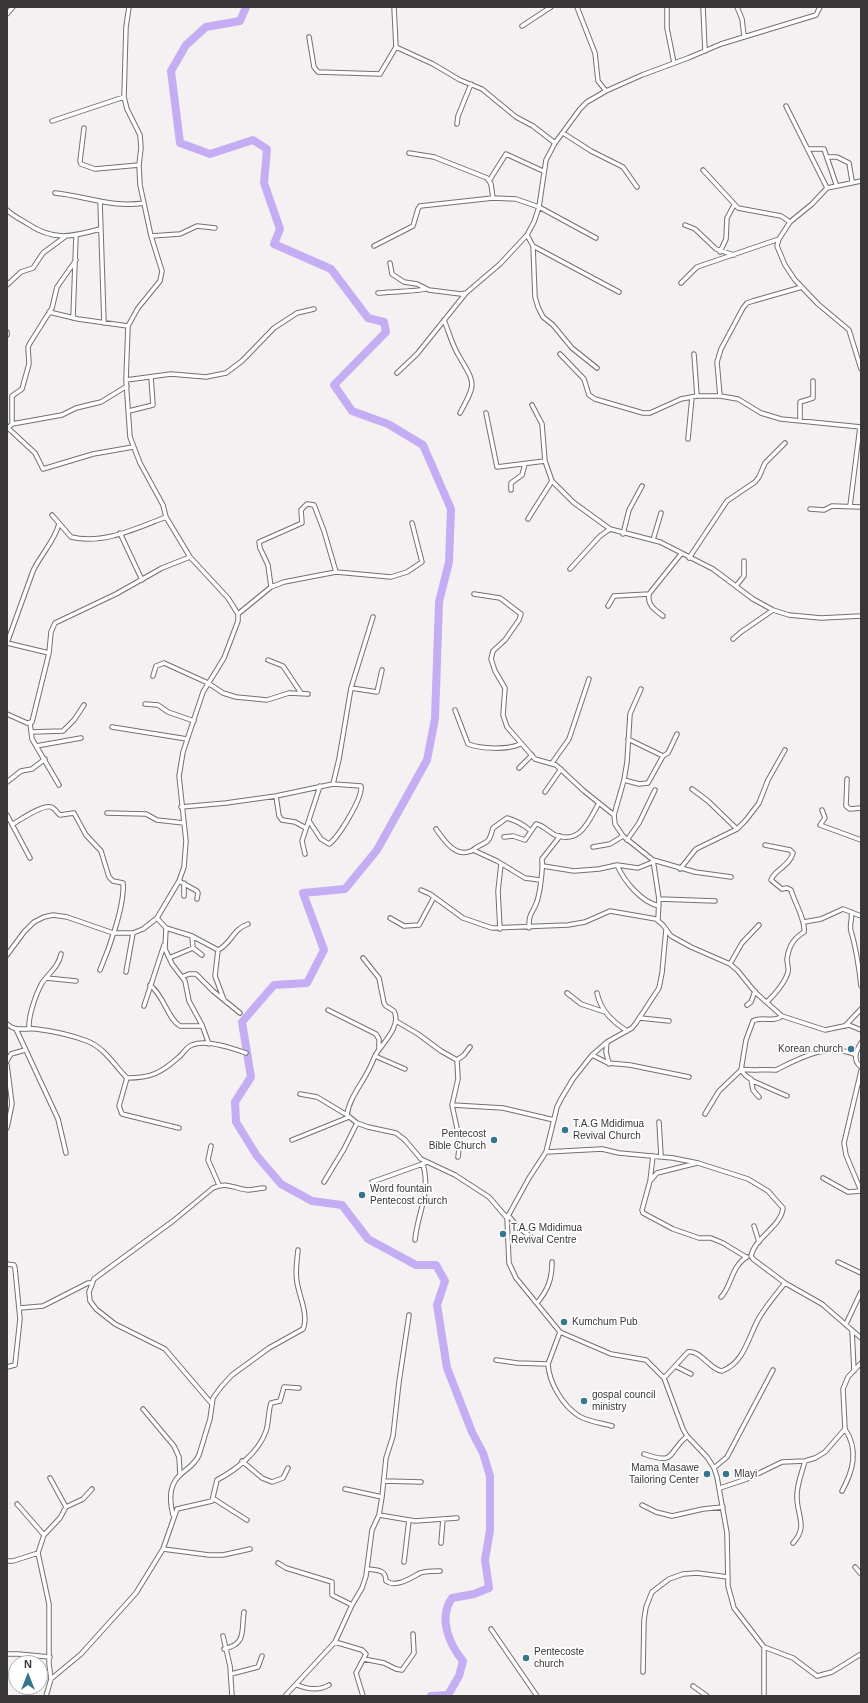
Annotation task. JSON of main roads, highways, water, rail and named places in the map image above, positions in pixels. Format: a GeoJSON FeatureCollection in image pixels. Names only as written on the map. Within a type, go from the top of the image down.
{"type":"FeatureCollection","features":[{"type":"Feature","properties":{"kind":"waterway"},"geometry":{"type":"LineString","coordinates":[[246,7],[240,21],[206,27],[186,45],[171,71],[180,143],[210,154],[253,140],[267,149],[264,183],[280,229],[274,244],[331,269],[368,318],[384,322],[386,332],[334,385],[352,411],[388,424],[423,445],[451,509],[449,562],[439,602],[435,719],[427,760],[377,850],[345,889],[303,893],[324,950],[307,983],[274,985],[242,1022],[251,1077],[235,1102],[236,1122],[257,1156],[281,1184],[312,1201],[342,1205],[368,1239],[416,1265],[436,1265],[445,1281],[437,1305],[447,1368],[472,1432],[483,1453],[490,1476],[490,1530],[485,1560],[489,1588],[474,1594],[452,1598],[446,1614],[447,1631],[453,1647],[463,1661],[459,1676],[448,1695],[431,1696]]}},
{"type":"Feature","properties":{"kind":"place","name":"Korean church"},"geometry":{"type":"Point","coordinates":[851,1049]}},
{"type":"Feature","properties":{"kind":"place","name":"T.A.G Mdidimua Revival Church"},"geometry":{"type":"Point","coordinates":[565,1130]}},
{"type":"Feature","properties":{"kind":"place","name":"Pentecost Bible Church"},"geometry":{"type":"Point","coordinates":[494,1140]}},
{"type":"Feature","properties":{"kind":"place","name":"Word fountain Pentecost church"},"geometry":{"type":"Point","coordinates":[362,1195]}},
{"type":"Feature","properties":{"kind":"place","name":"T.A.G Mdidimua Revival Centre"},"geometry":{"type":"Point","coordinates":[503,1234]}},
{"type":"Feature","properties":{"kind":"place","name":"Kumchum Pub"},"geometry":{"type":"Point","coordinates":[564,1322]}},
{"type":"Feature","properties":{"kind":"place","name":"gospal council ministry"},"geometry":{"type":"Point","coordinates":[584,1401]}},
{"type":"Feature","properties":{"kind":"place","name":"Mama Masawe Tailoring Center"},"geometry":{"type":"Point","coordinates":[707,1474]}},
{"type":"Feature","properties":{"kind":"place","name":"Mlayi"},"geometry":{"type":"Point","coordinates":[726,1474]}},
{"type":"Feature","properties":{"kind":"place","name":"Pentecoste church"},"geometry":{"type":"Point","coordinates":[526,1658]}}]}
